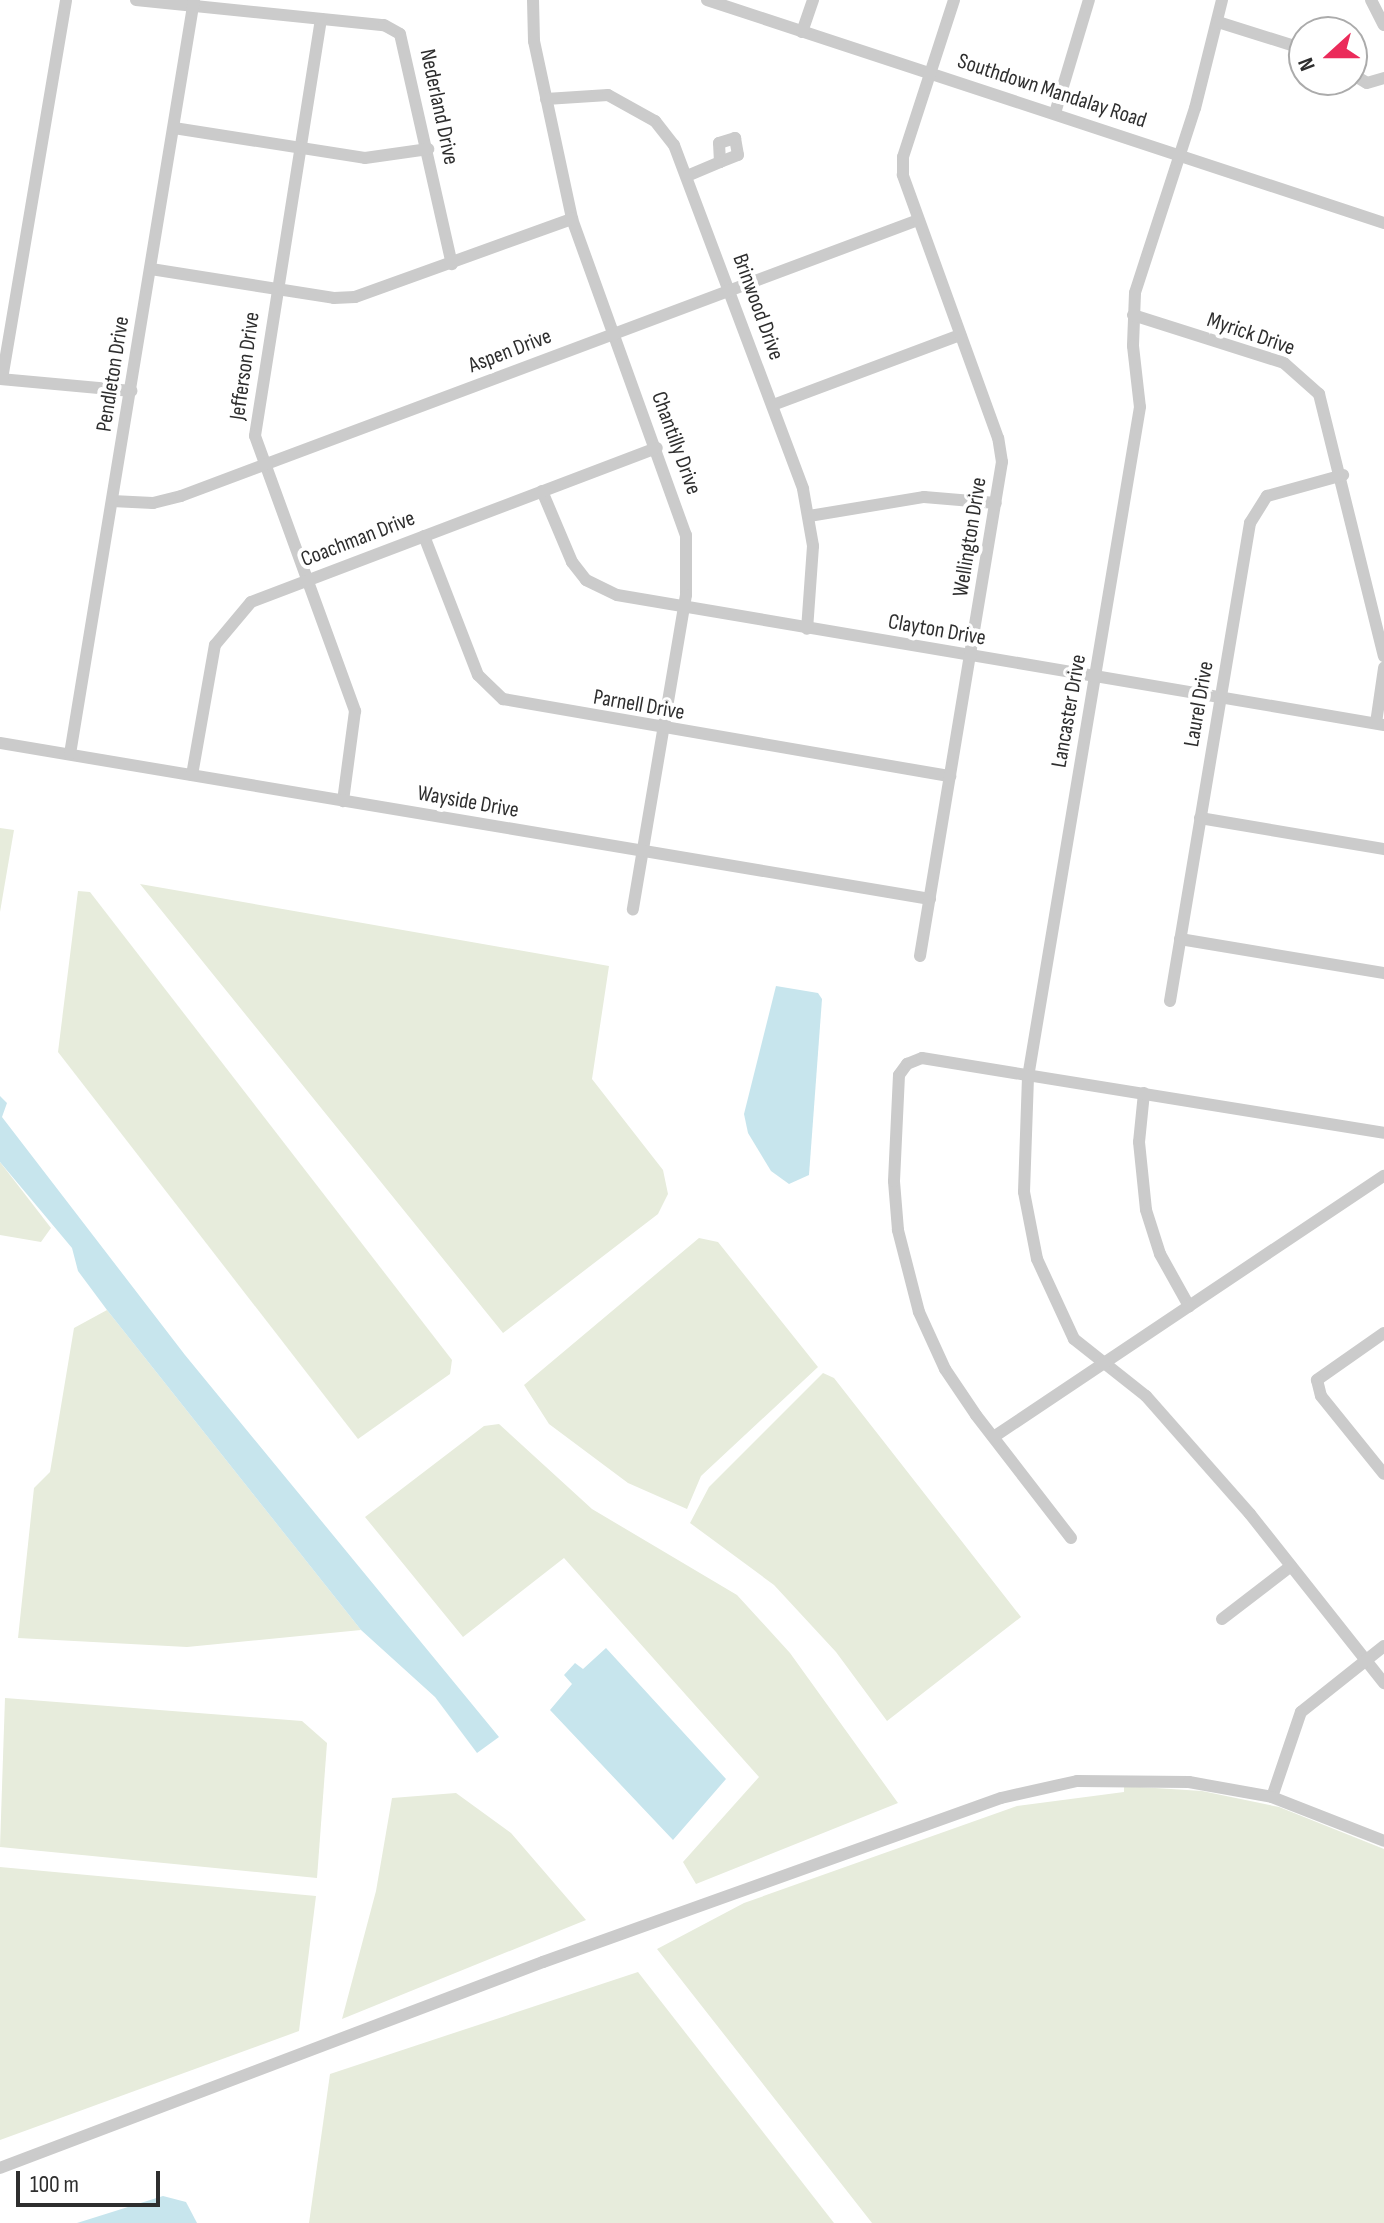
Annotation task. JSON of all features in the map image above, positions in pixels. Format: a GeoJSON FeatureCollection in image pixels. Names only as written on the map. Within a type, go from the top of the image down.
{"type":"FeatureCollection","features":[{"type":"Feature","properties":{"kind":"street"},"geometry":{"type":"LineString","coordinates":[[66,0],[1,379],[131,391]]}},
{"type":"Feature","properties":{"kind":"street","name":"Nederland Drive"},"geometry":{"type":"LineString","coordinates":[[136,0],[194,3],[384,25],[400,34],[452,264]]}},
{"type":"Feature","properties":{"kind":"street","name":"Chantilly Drive"},"geometry":{"type":"LineString","coordinates":[[533,0],[534,41],[572,219],[686,535],[684,608],[633,910]]}},
{"type":"Feature","properties":{"kind":"street","name":"Southdown Mandalay Road"},"geometry":{"type":"LineString","coordinates":[[707,0],[1384,223]]}},
{"type":"Feature","properties":{"kind":"street"},"geometry":{"type":"LineString","coordinates":[[802,32],[813,0]]}},
{"type":"Feature","properties":{"kind":"street","name":"Wellington Drive"},"geometry":{"type":"LineString","coordinates":[[920,956],[1002,462],[998,438],[918,220],[902,165],[954,0]]}},
{"type":"Feature","properties":{"kind":"street"},"geometry":{"type":"LineString","coordinates":[[1055,113],[1089,0]]}},
{"type":"Feature","properties":{"kind":"street","name":"Lancaster Drive"},"geometry":{"type":"LineString","coordinates":[[1222,0],[1179,154],[1135,293],[1133,315],[1140,407],[1028,1077],[1024,1192],[1037,1259],[1074,1339],[1102,1367],[1146,1396],[1291,1566],[1384,1683]]}},
{"type":"Feature","properties":{"kind":"street"},"geometry":{"type":"LineString","coordinates":[[1371,0],[1384,25]]}},
{"type":"Feature","properties":{"kind":"street","name":"Pendleton Drive"},"geometry":{"type":"LineString","coordinates":[[70,754],[194,3]]}},
{"type":"Feature","properties":{"kind":"street","name":"Jefferson Drive"},"geometry":{"type":"LineString","coordinates":[[321,19],[257,407],[255,436],[355,711],[343,801]]}},
{"type":"Feature","properties":{"kind":"street"},"geometry":{"type":"LineString","coordinates":[[1218,22],[1288,44]]}},
{"type":"Feature","properties":{"kind":"street","name":"Brinwood Drive"},"geometry":{"type":"LineString","coordinates":[[546,99],[594,93],[625,103],[661,127],[687,176],[773,405],[809,516],[813,577],[807,629]]}},
{"type":"Feature","properties":{"kind":"street"},"geometry":{"type":"LineString","coordinates":[[174,128],[365,158],[428,149]]}},
{"type":"Feature","properties":{"kind":"street"},"geometry":{"type":"LineString","coordinates":[[687,176],[720,162]]}},
{"type":"Feature","properties":{"kind":"street"},"geometry":{"type":"LineString","coordinates":[[151,269],[276,290],[355,297],[572,219]]}},
{"type":"Feature","properties":{"kind":"street","name":"Aspen Drive"},"geometry":{"type":"LineString","coordinates":[[112,501],[153,503],[264,465],[918,220]]}},
{"type":"Feature","properties":{"kind":"street","name":"Myrick Drive"},"geometry":{"type":"LineString","coordinates":[[1133,315],[1294,369],[1319,394],[1343,475],[1384,656]]}},
{"type":"Feature","properties":{"kind":"street"},"geometry":{"type":"LineString","coordinates":[[773,405],[960,335]]}},
{"type":"Feature","properties":{"kind":"street","name":"Coachman Drive"},"geometry":{"type":"LineString","coordinates":[[192,775],[212,654],[222,629],[251,602],[657,448]]}},
{"type":"Feature","properties":{"kind":"street","name":"Laurel Drive"},"geometry":{"type":"LineString","coordinates":[[1170,1001],[1254,513],[1278,491],[1343,475]]}},
{"type":"Feature","properties":{"kind":"street","name":"Clayton Drive"},"geometry":{"type":"LineString","coordinates":[[542,491],[562,544],[586,580],[617,595],[1380,724]]}},
{"type":"Feature","properties":{"kind":"street"},"geometry":{"type":"LineString","coordinates":[[809,516],[924,497],[996,503]]}},
{"type":"Feature","properties":{"kind":"street","name":"Parnell Drive"},"geometry":{"type":"LineString","coordinates":[[424,536],[473,664],[492,692],[513,703],[950,776]]}},
{"type":"Feature","properties":{"kind":"street"},"geometry":{"type":"LineString","coordinates":[[1380,724],[1384,668]]}},
{"type":"Feature","properties":{"kind":"street","name":"Wayside Drive"},"geometry":{"type":"LineString","coordinates":[[0,743],[930,899]]}},
{"type":"Feature","properties":{"kind":"street"},"geometry":{"type":"LineString","coordinates":[[1200,818],[1384,849]]}},
{"type":"Feature","properties":{"kind":"street"},"geometry":{"type":"LineString","coordinates":[[1180,939],[1384,973]]}},
{"type":"Feature","properties":{"kind":"street"},"geometry":{"type":"LineString","coordinates":[[1071,1538],[945,1369],[919,1312],[898,1230],[894,1181],[899,1075],[907,1064],[922,1058],[1384,1133]]}},
{"type":"Feature","properties":{"kind":"street"},"geometry":{"type":"LineString","coordinates":[[1144,1093],[1139,1150],[1146,1210],[1160,1254],[1189,1306]]}},
{"type":"Feature","properties":{"kind":"street"},"geometry":{"type":"LineString","coordinates":[[995,1436],[1384,1176]]}},
{"type":"Feature","properties":{"kind":"street"},"geometry":{"type":"LineString","coordinates":[[1384,1333],[1317,1380],[1321,1396],[1384,1474]]}},
{"type":"Feature","properties":{"kind":"street"},"geometry":{"type":"LineString","coordinates":[[1222,1619],[1291,1566]]}},
{"type":"Feature","properties":{"kind":"street"},"geometry":{"type":"LineString","coordinates":[[1272,1797],[1301,1712],[1384,1646]]}},
{"type":"Feature","properties":{"kind":"street"},"geometry":{"type":"LineString","coordinates":[[0,2168],[543,1962],[959,1810],[1077,1781],[1189,1782],[1272,1797],[1384,1841]]}},
{"type":"Feature","properties":{"kind":"green space"},"geometry":{"type":"Polygon","coordinates":[[[0,828],[14,830],[0,912],[0,828]]]}},
{"type":"Feature","properties":{"kind":"green space"},"geometry":{"type":"Polygon","coordinates":[[[140,884],[609,966],[592,1079],[663,1170],[668,1194],[658,1214],[503,1333],[140,884]]]}},
{"type":"Feature","properties":{"kind":"green space"},"geometry":{"type":"Polygon","coordinates":[[[78,891],[90,892],[452,1360],[450,1374],[358,1439],[58,1052],[78,891]]]}},
{"type":"Feature","properties":{"kind":"green space"},"geometry":{"type":"Polygon","coordinates":[[[0,1162],[51,1228],[41,1242],[0,1235],[0,1162]]]}},
{"type":"Feature","properties":{"kind":"green space"},"geometry":{"type":"Polygon","coordinates":[[[699,1238],[718,1242],[818,1367],[701,1476],[687,1509],[628,1483],[549,1424],[524,1385],[699,1238]]]}},
{"type":"Feature","properties":{"kind":"green space"},"geometry":{"type":"Polygon","coordinates":[[[107,1310],[361,1630],[187,1647],[18,1638],[34,1488],[50,1472],[74,1328],[107,1310]]]}},
{"type":"Feature","properties":{"kind":"green space"},"geometry":{"type":"Polygon","coordinates":[[[823,1373],[834,1378],[1021,1617],[887,1721],[836,1652],[774,1585],[690,1523],[709,1487],[823,1373]]]}},
{"type":"Feature","properties":{"kind":"green space"},"geometry":{"type":"Polygon","coordinates":[[[499,1424],[592,1509],[737,1595],[790,1653],[898,1803],[696,1884],[683,1862],[759,1777],[564,1558],[463,1637],[365,1517],[484,1426],[499,1424]]]}},
{"type":"Feature","properties":{"kind":"green space"},"geometry":{"type":"Polygon","coordinates":[[[5,1698],[302,1721],[327,1743],[317,1878],[0,1847],[5,1698]]]}},
{"type":"Feature","properties":{"kind":"green space"},"geometry":{"type":"Polygon","coordinates":[[[1124,1786],[1202,1791],[1279,1807],[1384,1849],[1384,2223],[872,2223],[657,1949],[744,1903],[1017,1806],[1124,1792],[1124,1786]]]}},
{"type":"Feature","properties":{"kind":"green space"},"geometry":{"type":"Polygon","coordinates":[[[456,1793],[511,1833],[586,1920],[342,2019],[376,1891],[392,1798],[456,1793]]]}},
{"type":"Feature","properties":{"kind":"green space"},"geometry":{"type":"Polygon","coordinates":[[[0,1867],[316,1896],[299,2031],[0,2140],[0,1867]]]}},
{"type":"Feature","properties":{"kind":"green space"},"geometry":{"type":"Polygon","coordinates":[[[638,1972],[834,2223],[309,2223],[330,2074],[638,1972]]]}},
{"type":"Feature","properties":{"kind":"water"},"geometry":{"type":"Polygon","coordinates":[[[776,986],[818,993],[822,999],[809,1175],[789,1184],[771,1171],[748,1133],[744,1114],[776,986]]]}},
{"type":"Feature","properties":{"kind":"water"},"geometry":{"type":"Polygon","coordinates":[[[0,1096],[7,1103],[2,1117],[185,1355],[499,1737],[477,1753],[435,1697],[361,1630],[107,1310],[78,1271],[72,1248],[0,1162],[0,1096]]]}},
{"type":"Feature","properties":{"kind":"water"},"geometry":{"type":"Polygon","coordinates":[[[606,1648],[726,1779],[673,1840],[550,1710],[572,1684],[564,1675],[575,1663],[583,1669],[606,1648]]]}},
{"type":"Feature","properties":{"kind":"water"},"geometry":{"type":"Polygon","coordinates":[[[163,2196],[186,2202],[197,2223],[77,2223],[163,2196]]]}}]}
